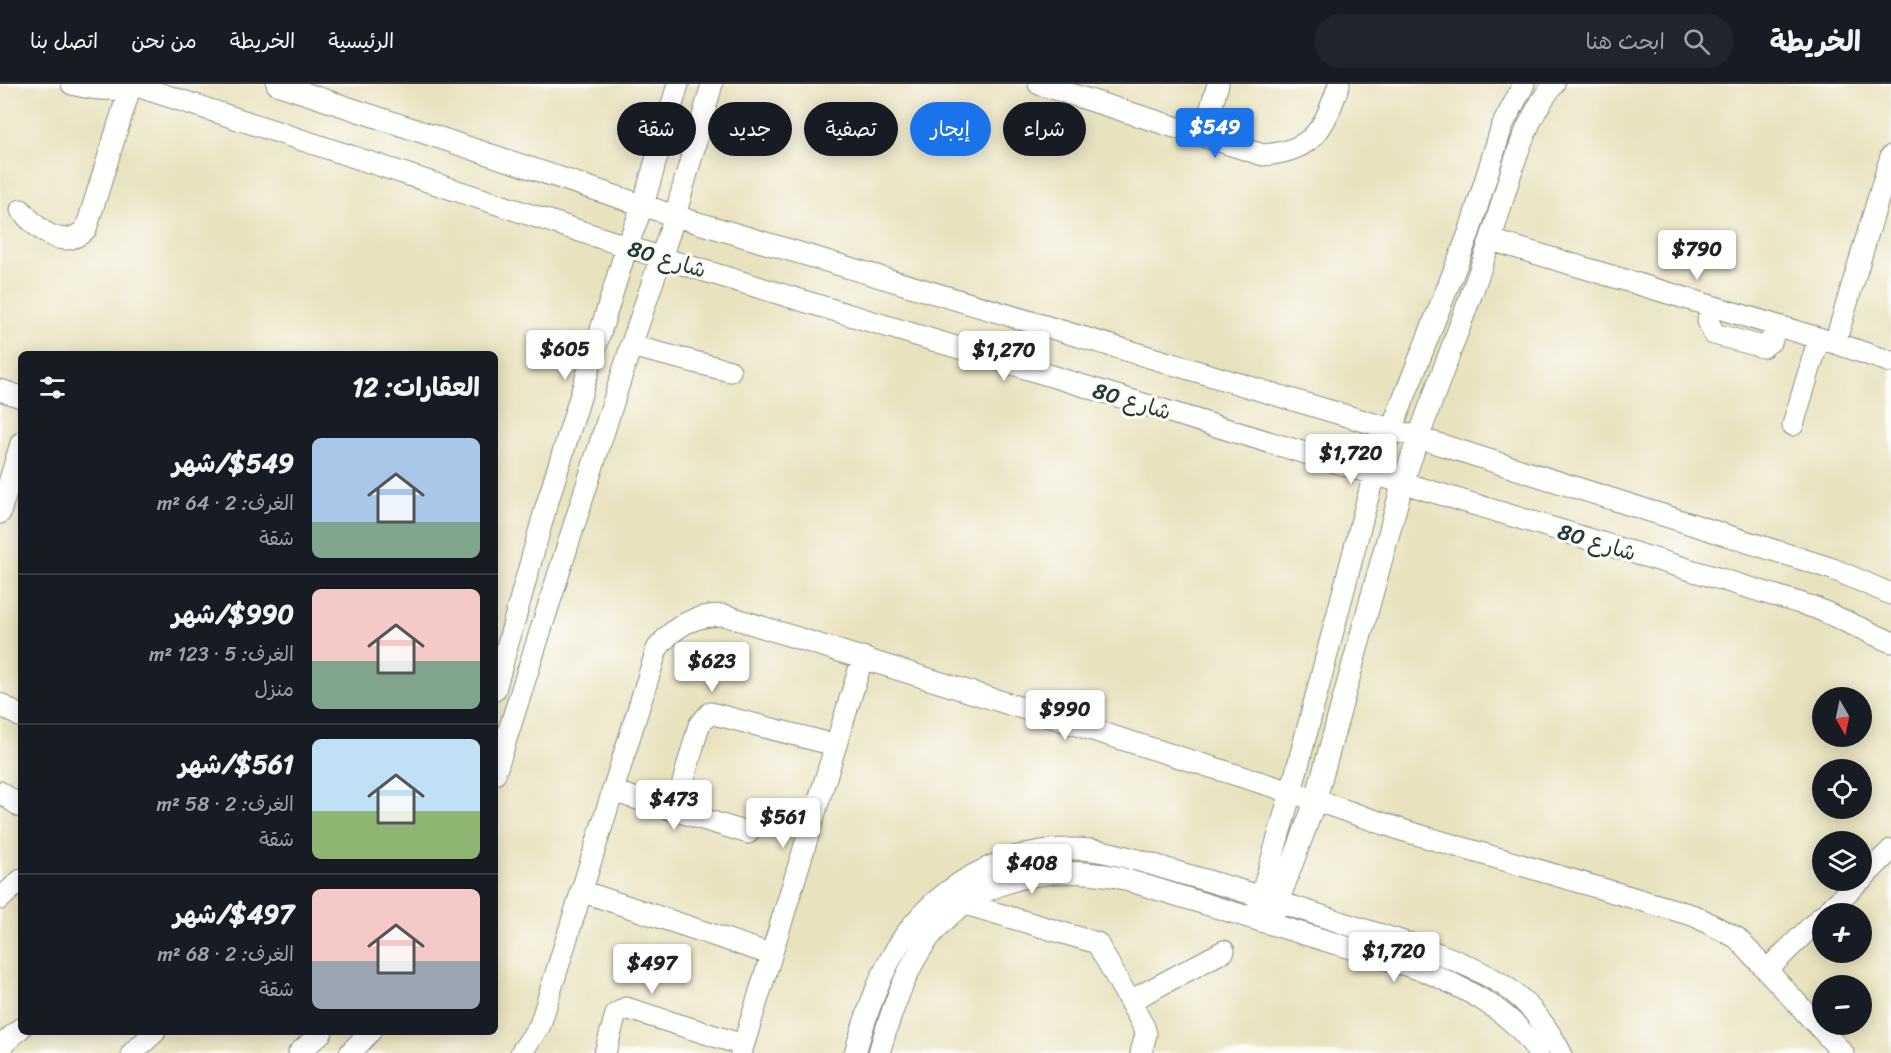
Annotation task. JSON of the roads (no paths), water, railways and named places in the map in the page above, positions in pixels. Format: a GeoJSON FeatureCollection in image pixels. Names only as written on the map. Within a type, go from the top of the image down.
{"type":"FeatureCollection","features":[{"type":"Feature","properties":{"kind":"street","name":"شارع 80"},"geometry":{"type":"LineString","coordinates":[[72,84],[89,89],[133,86],[662,258],[1816,608],[1891,642]]}},
{"type":"Feature","properties":{"kind":"street","name":"شارع 80"},"geometry":{"type":"LineString","coordinates":[[277,84],[675,216],[1391,429],[1833,569],[1891,594]]}},
{"type":"Feature","properties":{"kind":"street"},"geometry":{"type":"LineString","coordinates":[[498,679],[546,507],[627,246],[643,205],[678,84]]}},
{"type":"Feature","properties":{"kind":"street"},"geometry":{"type":"LineString","coordinates":[[498,765],[631,346],[662,258],[712,84]]}},
{"type":"Feature","properties":{"kind":"street"},"geometry":{"type":"LineString","coordinates":[[1039,84],[1263,155],[1285,153],[1305,144],[1321,129],[1339,84]]}},
{"type":"Feature","properties":{"kind":"street"},"geometry":{"type":"LineString","coordinates":[[1203,135],[1218,84]]}},
{"type":"Feature","properties":{"kind":"street"},"geometry":{"type":"LineString","coordinates":[[1270,898],[1291,792],[1374,474],[1469,233],[1502,126],[1524,84]]}},
{"type":"Feature","properties":{"kind":"street"},"geometry":{"type":"LineString","coordinates":[[1262,921],[1270,898],[1315,802],[1403,482],[1417,439],[1491,240],[1518,152],[1534,115],[1554,84]]}},
{"type":"Feature","properties":{"kind":"street"},"geometry":{"type":"LineString","coordinates":[[21,210],[35,227],[66,241],[78,238],[86,229],[133,86]]}},
{"type":"Feature","properties":{"kind":"street"},"geometry":{"type":"LineString","coordinates":[[1793,425],[1827,340],[1882,218],[1891,156]]}},
{"type":"Feature","properties":{"kind":"street"},"geometry":{"type":"LineString","coordinates":[[1491,240],[1827,340],[1891,362]]}},
{"type":"Feature","properties":{"kind":"street"},"geometry":{"type":"LineString","coordinates":[[631,346],[730,371]]}},
{"type":"Feature","properties":{"kind":"street"},"geometry":{"type":"LineString","coordinates":[[0,390],[18,396]]}},
{"type":"Feature","properties":{"kind":"street"},"geometry":{"type":"LineString","coordinates":[[7,501],[18,456]]}},
{"type":"Feature","properties":{"kind":"street"},"geometry":{"type":"LineString","coordinates":[[521,1053],[540,1025],[651,663],[662,642],[679,626],[700,617],[724,615],[1291,792],[1315,802],[1695,916],[1737,938],[1844,1053]]}},
{"type":"Feature","properties":{"kind":"street"},"geometry":{"type":"LineString","coordinates":[[605,1053],[616,1014],[626,1008],[742,1049],[863,657]]}},
{"type":"Feature","properties":{"kind":"street"},"geometry":{"type":"LineString","coordinates":[[0,704],[18,715]]}},
{"type":"Feature","properties":{"kind":"street"},"geometry":{"type":"LineString","coordinates":[[675,811],[699,725],[710,713],[835,745]]}},
{"type":"Feature","properties":{"kind":"street"},"geometry":{"type":"LineString","coordinates":[[612,791],[748,833]]}},
{"type":"Feature","properties":{"kind":"street"},"geometry":{"type":"LineString","coordinates":[[0,792],[18,805]]}},
{"type":"Feature","properties":{"kind":"street"},"geometry":{"type":"LineString","coordinates":[[855,1053],[881,975],[896,947],[915,921],[938,898],[970,876],[1005,860],[1043,851],[1094,850],[1270,898],[1472,967],[1523,999],[1561,1053]]}},
{"type":"Feature","properties":{"kind":"street"},"geometry":{"type":"LineString","coordinates":[[1872,869],[1891,850]]}},
{"type":"Feature","properties":{"kind":"street"},"geometry":{"type":"LineString","coordinates":[[879,1053],[889,1021],[914,961],[940,925],[965,904],[1005,882],[1032,874],[1061,871],[1089,872],[1117,877],[1425,971],[1455,984],[1514,1023],[1538,1053]]}},
{"type":"Feature","properties":{"kind":"street"},"geometry":{"type":"LineString","coordinates":[[0,899],[18,883]]}},
{"type":"Feature","properties":{"kind":"street"},"geometry":{"type":"LineString","coordinates":[[581,891],[770,954]]}},
{"type":"Feature","properties":{"kind":"street"},"geometry":{"type":"LineString","coordinates":[[1837,903],[1849,891]]}},
{"type":"Feature","properties":{"kind":"street"},"geometry":{"type":"LineString","coordinates":[[965,904],[1097,943],[1146,1034],[1141,1053]]}},
{"type":"Feature","properties":{"kind":"street"},"geometry":{"type":"LineString","coordinates":[[1768,969],[1812,927]]}},
{"type":"Feature","properties":{"kind":"street"},"geometry":{"type":"LineString","coordinates":[[1130,1002],[1224,951]]}},
{"type":"Feature","properties":{"kind":"street"},"geometry":{"type":"LineString","coordinates":[[0,1047],[18,1031]]}},
{"type":"Feature","properties":{"kind":"street"},"geometry":{"type":"LineString","coordinates":[[132,1053],[152,1035]]}},
{"type":"Feature","properties":{"kind":"street"},"geometry":{"type":"LineString","coordinates":[[299,1053],[319,1035]]}},
{"type":"Feature","properties":{"kind":"street"},"geometry":{"type":"LineString","coordinates":[[350,1053],[367,1035]]}}]}
